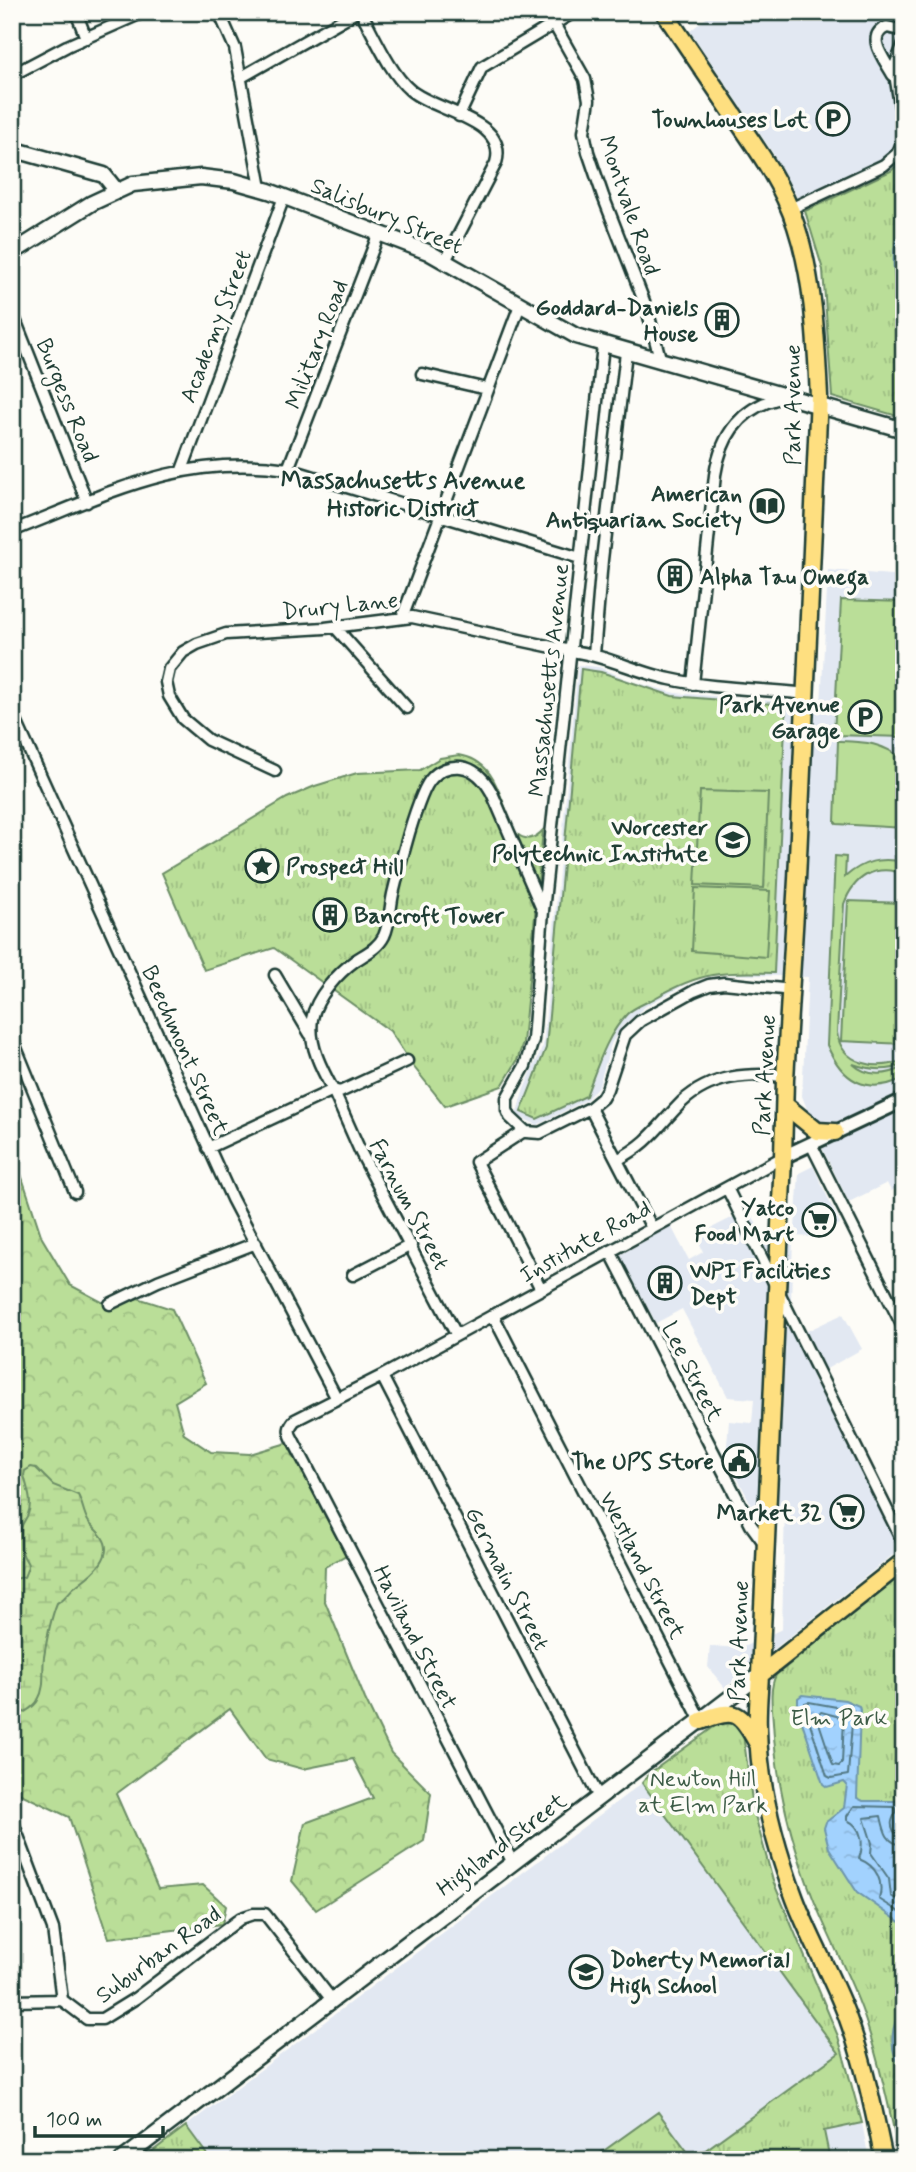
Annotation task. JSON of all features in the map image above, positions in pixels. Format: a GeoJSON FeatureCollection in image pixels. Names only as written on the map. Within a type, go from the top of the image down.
{"type":"FeatureCollection","features":[{"type":"Feature","properties":{"kind":"main road","name":"Park Avenue"},"geometry":{"type":"LineString","coordinates":[[664,12],[763,159],[790,209],[811,289],[819,406],[792,990],[785,1076],[759,1745],[766,1798],[782,1859],[800,1911],[848,2019],[871,2098],[884,2160]]}},
{"type":"Feature","properties":{"kind":"main road"},"geometry":{"type":"LineString","coordinates":[[12,149],[103,175],[116,190]]}},
{"type":"Feature","properties":{"kind":"main road","name":"Salisbury Street"},"geometry":{"type":"LineString","coordinates":[[12,253],[116,190],[142,182],[201,177],[224,179],[261,188],[445,261],[569,333],[626,352],[904,430]]}},
{"type":"Feature","properties":{"kind":"main road"},"geometry":{"type":"LineString","coordinates":[[785,1105],[817,1131],[835,1132]]}},
{"type":"Feature","properties":{"kind":"main road","name":"Highland Street"},"geometry":{"type":"LineString","coordinates":[[122,2160],[701,1721],[904,1561]]}},
{"type":"Feature","properties":{"kind":"main road"},"geometry":{"type":"LineString","coordinates":[[701,1721],[722,1712],[734,1713],[742,1719],[759,1745]]}},
{"type":"Feature","properties":{"kind":"street"},"geometry":{"type":"LineString","coordinates":[[76,12],[86,38]]}},
{"type":"Feature","properties":{"kind":"street"},"geometry":{"type":"LineString","coordinates":[[12,75],[144,12]]}},
{"type":"Feature","properties":{"kind":"street"},"geometry":{"type":"LineString","coordinates":[[219,12],[234,48],[261,188]]}},
{"type":"Feature","properties":{"kind":"street"},"geometry":{"type":"LineString","coordinates":[[240,78],[358,12],[404,84],[419,97],[488,131],[497,142],[499,152],[496,163],[445,261]]}},
{"type":"Feature","properties":{"kind":"street"},"geometry":{"type":"LineString","coordinates":[[459,116],[482,66],[574,12]]}},
{"type":"Feature","properties":{"kind":"street","name":"Montvale Road"},"geometry":{"type":"LineString","coordinates":[[554,24],[586,83],[589,104],[585,126],[586,143],[603,196],[647,309],[661,362]]}},
{"type":"Feature","properties":{"kind":"street"},"geometry":{"type":"LineString","coordinates":[[894,78],[875,39],[878,32],[887,27],[904,32]]}},
{"type":"Feature","properties":{"kind":"street"},"geometry":{"type":"LineString","coordinates":[[904,43],[895,63],[894,78],[904,131]]}},
{"type":"Feature","properties":{"kind":"street"},"geometry":{"type":"LineString","coordinates":[[790,209],[884,165],[898,154],[904,140]]}},
{"type":"Feature","properties":{"kind":"street","name":"Academy Street"},"geometry":{"type":"LineString","coordinates":[[182,470],[284,197]]}},
{"type":"Feature","properties":{"kind":"street","name":"Military Road"},"geometry":{"type":"LineString","coordinates":[[288,469],[379,233]]}},
{"type":"Feature","properties":{"kind":"street"},"geometry":{"type":"LineString","coordinates":[[402,618],[520,305]]}},
{"type":"Feature","properties":{"kind":"street","name":"Burgess Road"},"geometry":{"type":"LineString","coordinates":[[12,313],[87,502]]}},
{"type":"Feature","properties":{"kind":"street","name":"Massachusetts Avenue"},"geometry":{"type":"LineString","coordinates":[[524,1131],[510,1117],[506,1102],[531,1049],[543,911],[603,345]]}},
{"type":"Feature","properties":{"kind":"street","name":"Massachusetts Avenue"},"geometry":{"type":"LineString","coordinates":[[594,654],[626,352]]}},
{"type":"Feature","properties":{"kind":"street"},"geometry":{"type":"LineString","coordinates":[[422,374],[487,389]]}},
{"type":"Feature","properties":{"kind":"street"},"geometry":{"type":"LineString","coordinates":[[693,684],[718,454],[724,439],[741,419],[762,405],[785,397]]}},
{"type":"Feature","properties":{"kind":"street"},"geometry":{"type":"LineString","coordinates":[[12,531],[129,485],[182,470],[230,464],[288,469],[580,558]]}},
{"type":"Feature","properties":{"kind":"street","name":"Drury Lane"},"geometry":{"type":"LineString","coordinates":[[275,771],[208,740],[191,727],[169,696],[166,682],[169,669],[178,657],[190,648],[226,634],[418,618],[594,654],[643,672],[693,684],[806,694]]}},
{"type":"Feature","properties":{"kind":"street"},"geometry":{"type":"LineString","coordinates":[[335,627],[407,708]]}},
{"type":"Feature","properties":{"kind":"street","name":"Beechmont Street"},"geometry":{"type":"LineString","coordinates":[[12,712],[232,1199],[337,1399]]}},
{"type":"Feature","properties":{"kind":"street"},"geometry":{"type":"LineString","coordinates":[[312,1037],[314,1013],[329,988],[348,967],[377,947],[382,940],[420,800],[431,778],[445,769],[455,766],[474,771],[487,785],[543,911]]}},
{"type":"Feature","properties":{"kind":"street"},"geometry":{"type":"LineString","coordinates":[[275,975],[312,1037]]}},
{"type":"Feature","properties":{"kind":"street"},"geometry":{"type":"LineString","coordinates":[[541,1289],[476,1162],[524,1131],[531,1134],[540,1133],[590,1108],[602,1098],[607,1088],[625,1035],[640,1021],[685,995],[713,985],[732,984],[792,990]]}},
{"type":"Feature","properties":{"kind":"street","name":"Farnum Street"},"geometry":{"type":"LineString","coordinates":[[312,1037],[320,1065],[361,1153],[456,1334]]}},
{"type":"Feature","properties":{"kind":"street"},"geometry":{"type":"LineString","coordinates":[[12,1038],[75,1192]]}},
{"type":"Feature","properties":{"kind":"street"},"geometry":{"type":"LineString","coordinates":[[208,1147],[333,1090],[340,1092],[407,1061]]}},
{"type":"Feature","properties":{"kind":"street"},"geometry":{"type":"LineString","coordinates":[[617,1160],[646,1143],[684,1101],[705,1087],[742,1074],[785,1076]]}},
{"type":"Feature","properties":{"kind":"street","name":"Institute Road"},"geometry":{"type":"LineString","coordinates":[[290,1426],[295,1420],[382,1376],[783,1157],[904,1100]]}},
{"type":"Feature","properties":{"kind":"street"},"geometry":{"type":"LineString","coordinates":[[590,1108],[652,1228]]}},
{"type":"Feature","properties":{"kind":"street"},"geometry":{"type":"LineString","coordinates":[[811,1144],[904,1329]]}},
{"type":"Feature","properties":{"kind":"street"},"geometry":{"type":"LineString","coordinates":[[727,1188],[904,1544]]}},
{"type":"Feature","properties":{"kind":"street"},"geometry":{"type":"LineString","coordinates":[[110,1304],[256,1243]]}},
{"type":"Feature","properties":{"kind":"street"},"geometry":{"type":"LineString","coordinates":[[353,1275],[411,1245]]}},
{"type":"Feature","properties":{"kind":"street","name":"Lee Street"},"geometry":{"type":"LineString","coordinates":[[610,1251],[751,1525],[765,1544]]}},
{"type":"Feature","properties":{"kind":"street","name":"Westland Street"},"geometry":{"type":"LineString","coordinates":[[494,1315],[701,1721]]}},
{"type":"Feature","properties":{"kind":"street","name":"Germain Street"},"geometry":{"type":"LineString","coordinates":[[382,1376],[601,1797]]}},
{"type":"Feature","properties":{"kind":"street","name":"Haviland Street"},"geometry":{"type":"LineString","coordinates":[[290,1426],[289,1433],[513,1863]]}},
{"type":"Feature","properties":{"kind":"street"},"geometry":{"type":"LineString","coordinates":[[12,1820],[53,1929],[62,2000]]}},
{"type":"Feature","properties":{"kind":"street","name":"Suburban Road"},"geometry":{"type":"LineString","coordinates":[[12,2001],[62,2000],[87,2019],[107,2017],[241,1918],[259,1913],[265,1914],[332,2000]]}},
{"type":"Feature","properties":{"kind":"shaded area"},"geometry":{"type":"Polygon","coordinates":[[[714,12],[904,12],[904,159],[891,171],[805,211],[771,150],[690,31],[714,12]]]}},
{"type":"Feature","properties":{"kind":"shaded area","name":"Worcester Polytechnic Institute"},"geometry":{"type":"Polygon","coordinates":[[[828,570],[904,576],[904,1184],[891,1191],[887,1183],[849,1202],[823,1150],[802,1096],[808,977],[721,974],[692,981],[646,1006],[622,1026],[611,1044],[599,1085],[586,1100],[537,1125],[516,1115],[543,1046],[578,665],[599,667],[631,681],[675,693],[821,705],[828,570]]]}},
{"type":"Feature","properties":{"kind":"shaded area"},"geometry":{"type":"Polygon","coordinates":[[[813,1166],[840,1224],[814,1237],[793,1236],[791,1302],[805,1332],[843,1314],[862,1349],[812,1377],[851,1448],[899,1550],[725,1688],[708,1667],[710,1646],[741,1648],[782,1629],[785,1508],[752,1506],[726,1456],[729,1421],[752,1423],[754,1399],[728,1397],[682,1309],[656,1323],[620,1255],[671,1226],[689,1260],[703,1252],[696,1236],[749,1209],[762,1234],[795,1228],[799,1173],[813,1166]]]}},
{"type":"Feature","properties":{"kind":"shaded area","name":"Doherty Memorial High School"},"geometry":{"type":"Polygon","coordinates":[[[642,1783],[839,2053],[693,2159],[658,2112],[591,2160],[211,2160],[186,2126],[642,1783]]]}},
{"type":"Feature","properties":{"kind":"shaded area"},"geometry":{"type":"Polygon","coordinates":[[[862,2123],[869,2160],[830,2160],[824,2131],[862,2123]]]}},
{"type":"Feature","properties":{"kind":"green space"},"geometry":{"type":"Polygon","coordinates":[[[904,159],[904,418],[832,397],[823,270],[805,211],[891,171],[904,159]]]}},
{"type":"Feature","properties":{"kind":"green space"},"geometry":{"type":"Polygon","coordinates":[[[841,600],[904,602],[904,737],[834,735],[841,600]]]}},
{"type":"Feature","properties":{"kind":"green space"},"geometry":{"type":"Polygon","coordinates":[[[581,669],[601,672],[672,696],[786,705],[774,973],[740,972],[699,978],[633,1009],[608,1042],[586,1096],[537,1119],[521,1112],[546,1048],[581,669]]]}},
{"type":"Feature","properties":{"kind":"green space"},"geometry":{"type":"Polygon","coordinates":[[[838,741],[872,744],[903,759],[904,828],[835,822],[838,741]]]}},
{"type":"Feature","properties":{"kind":"green space"},"geometry":{"type":"Polygon","coordinates":[[[459,755],[483,766],[490,775],[516,833],[523,838],[530,838],[543,830],[523,1043],[517,1061],[502,1086],[445,1106],[413,1066],[390,1031],[274,948],[204,970],[162,873],[287,798],[315,786],[357,773],[420,770],[440,758],[459,755]]]}},
{"type":"Feature","properties":{"kind":"green space"},"geometry":{"type":"Polygon","coordinates":[[[700,791],[768,793],[764,888],[695,885],[700,791]]]}},
{"type":"Feature","properties":{"kind":"green space"},"geometry":{"type":"Polygon","coordinates":[[[835,856],[846,857],[845,877],[858,867],[872,862],[904,862],[904,874],[884,870],[867,875],[854,886],[844,904],[837,1032],[845,1052],[862,1062],[883,1065],[904,1060],[904,1065],[884,1069],[853,1064],[864,1071],[877,1074],[904,1067],[904,1078],[878,1086],[857,1082],[848,1076],[840,1068],[827,1045],[835,856]]]}},
{"type":"Feature","properties":{"kind":"green space"},"geometry":{"type":"Polygon","coordinates":[[[695,888],[770,891],[766,957],[692,951],[695,888]]]}},
{"type":"Feature","properties":{"kind":"green space"},"geometry":{"type":"Polygon","coordinates":[[[848,901],[904,903],[904,1044],[841,1041],[848,901]]]}},
{"type":"Feature","properties":{"kind":"green space"},"geometry":{"type":"Polygon","coordinates":[[[12,1147],[42,1238],[70,1285],[113,1308],[138,1298],[172,1309],[206,1383],[175,1402],[184,1434],[211,1452],[250,1454],[287,1443],[346,1555],[325,1567],[324,1599],[365,1699],[391,1753],[431,1793],[424,1841],[316,1910],[292,1881],[305,1823],[373,1798],[353,1759],[303,1769],[266,1759],[230,1709],[116,1794],[158,1889],[203,1885],[226,1906],[222,1924],[109,1938],[69,1817],[19,1793],[12,1795],[12,1147]]]}},
{"type":"Feature","properties":{"kind":"green space"},"geometry":{"type":"Polygon","coordinates":[[[31,1467],[36,1468],[53,1485],[78,1495],[88,1521],[102,1537],[106,1552],[100,1565],[57,1603],[46,1643],[40,1695],[34,1706],[12,1719],[12,1577],[24,1577],[28,1567],[21,1549],[21,1529],[30,1505],[24,1475],[31,1467]]]}},
{"type":"Feature","properties":{"kind":"green space","name":"Elm Park"},"geometry":{"type":"Polygon","coordinates":[[[895,1580],[904,1592],[904,2160],[900,2160],[884,2084],[862,2010],[813,1898],[791,1834],[777,1767],[772,1698],[776,1675],[895,1580]]]}},
{"type":"Feature","properties":{"kind":"green space","name":"Newton Hill at Elm Park"},"geometry":{"type":"Polygon","coordinates":[[[722,1721],[734,1722],[743,1733],[753,1808],[773,1881],[838,2036],[862,2123],[824,2131],[830,2160],[591,2160],[658,2112],[693,2159],[839,2053],[642,1783],[650,1773],[722,1721]]]}},
{"type":"Feature","properties":{"kind":"green space"},"geometry":{"type":"Polygon","coordinates":[[[186,2126],[211,2160],[141,2160],[186,2126]]]}},
{"type":"Feature","properties":{"kind":"water"},"geometry":{"type":"Polygon","coordinates":[[[904,221],[904,318],[895,282],[894,256],[898,232],[904,221]]]}},
{"type":"Feature","properties":{"kind":"water"},"geometry":{"type":"Polygon","coordinates":[[[802,1695],[845,1700],[859,1706],[857,1798],[863,1801],[904,1801],[904,1816],[898,1823],[904,1832],[904,1925],[857,1892],[829,1848],[824,1828],[826,1822],[844,1808],[847,1785],[844,1782],[827,1787],[823,1784],[798,1710],[798,1698],[802,1695]]]}},
{"type":"Feature","properties":{"kind":"water"},"geometry":{"type":"Polygon","coordinates":[[[904,2007],[904,2070],[895,2055],[892,2038],[899,2014],[904,2007]]]}},
{"type":"Feature","properties":{"kind":"place","name":"Townhouses Lot"},"geometry":{"type":"Point","coordinates":[833,119]}},
{"type":"Feature","properties":{"kind":"place","name":"Goddard-Daniels House"},"geometry":{"type":"Point","coordinates":[722,320]}},
{"type":"Feature","properties":{"kind":"place","name":"American Antiquarian Society"},"geometry":{"type":"Point","coordinates":[767,506]}},
{"type":"Feature","properties":{"kind":"place","name":"Alpha Tau Omega"},"geometry":{"type":"Point","coordinates":[675,576]}},
{"type":"Feature","properties":{"kind":"place","name":"Park Avenue Garage"},"geometry":{"type":"Point","coordinates":[865,717]}},
{"type":"Feature","properties":{"kind":"place","name":"Worcester Polytechnic Institute"},"geometry":{"type":"Point","coordinates":[733,840]}},
{"type":"Feature","properties":{"kind":"place","name":"Prospect Hill"},"geometry":{"type":"Point","coordinates":[262,866]}},
{"type":"Feature","properties":{"kind":"place","name":"Bancroft Tower"},"geometry":{"type":"Point","coordinates":[330,915]}},
{"type":"Feature","properties":{"kind":"place","name":"Yatco Food Mart"},"geometry":{"type":"Point","coordinates":[819,1220]}},
{"type":"Feature","properties":{"kind":"place","name":"WPI Facilities Dept"},"geometry":{"type":"Point","coordinates":[665,1283]}},
{"type":"Feature","properties":{"kind":"place","name":"The UPS Store"},"geometry":{"type":"Point","coordinates":[739,1461]}},
{"type":"Feature","properties":{"kind":"place","name":"Market 32"},"geometry":{"type":"Point","coordinates":[847,1512]}},
{"type":"Feature","properties":{"kind":"place","name":"Doherty Memorial High School"},"geometry":{"type":"Point","coordinates":[586,1972]}},
{"type":"Feature","properties":{"kind":"district","name":"Massachusetts Avenue Historic District"},"geometry":{"type":"Point","coordinates":[403,494]}}]}
